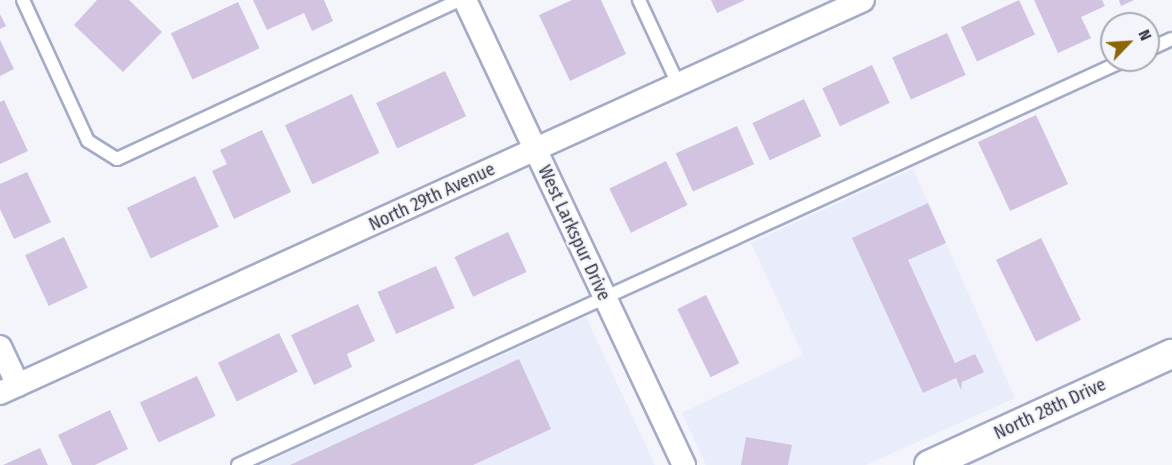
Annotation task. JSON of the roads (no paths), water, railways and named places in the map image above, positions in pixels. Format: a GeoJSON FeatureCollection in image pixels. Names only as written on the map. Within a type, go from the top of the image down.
{"type":"FeatureCollection","features":[{"type":"Feature","properties":{"kind":"street","name":"West Larkspur Drive"},"geometry":{"type":"LineString","coordinates":[[462,0],[684,465]]}},
{"type":"Feature","properties":{"kind":"street","name":"North 29th Avenue"},"geometry":{"type":"LineString","coordinates":[[9,389],[678,84],[826,8],[863,0]]}},
{"type":"Feature","properties":{"kind":"street"},"geometry":{"type":"LineString","coordinates":[[0,347],[9,389]]}},
{"type":"Feature","properties":{"kind":"street","name":"North 28th Drive"},"geometry":{"type":"LineString","coordinates":[[929,465],[1172,354]]}},
{"type":"Feature","properties":{"kind":"lane"},"geometry":{"type":"LineString","coordinates":[[23,0],[88,141],[117,159],[462,0]]}},
{"type":"Feature","properties":{"kind":"lane"},"geometry":{"type":"LineString","coordinates":[[639,0],[678,84]]}},
{"type":"Feature","properties":{"kind":"lane"},"geometry":{"type":"LineString","coordinates":[[238,465],[1100,71]]}}]}
